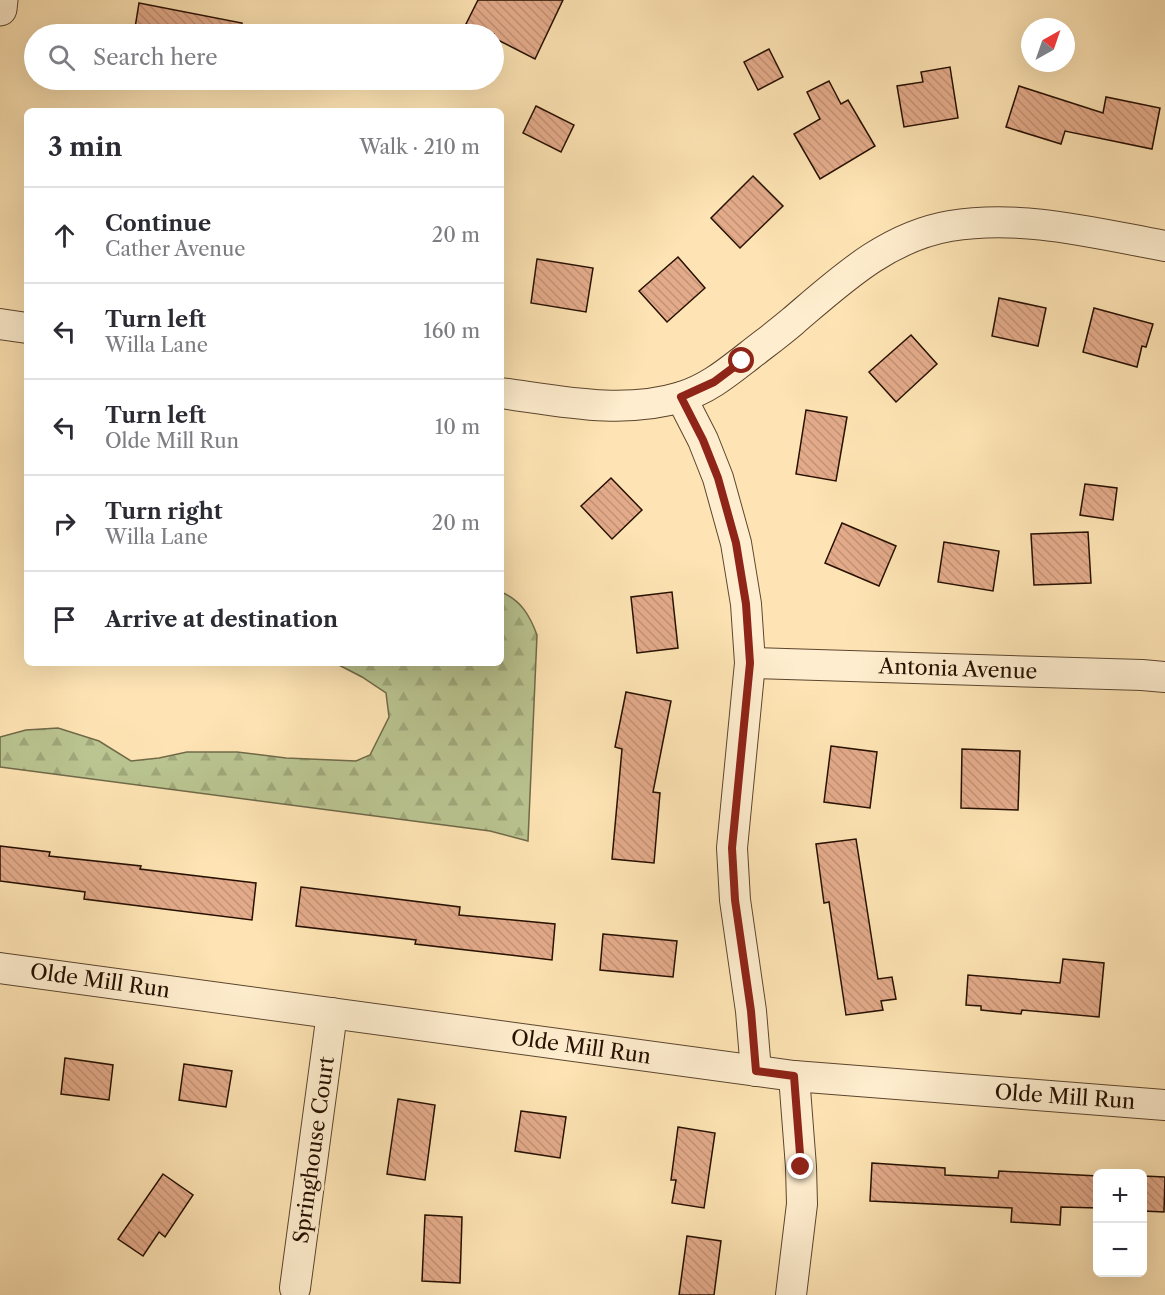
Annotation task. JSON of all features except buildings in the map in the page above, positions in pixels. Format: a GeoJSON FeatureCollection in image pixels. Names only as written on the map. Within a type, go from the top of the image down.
{"type":"FeatureCollection","features":[{"type":"Feature","properties":{"kind":"street"},"geometry":{"type":"LineString","coordinates":[[0,9],[1,0]]}},
{"type":"Feature","properties":{"kind":"street"},"geometry":{"type":"LineString","coordinates":[[504,393],[591,405],[639,405],[681,397],[714,382],[791,322],[837,282],[877,254],[908,239],[948,227],[999,221],[1041,224],[1165,246]]}},
{"type":"Feature","properties":{"kind":"street"},"geometry":{"type":"LineString","coordinates":[[0,324],[24,328]]}},
{"type":"Feature","properties":{"kind":"street"},"geometry":{"type":"LineString","coordinates":[[681,397],[703,440],[718,478],[736,543],[746,604],[750,663],[732,848],[735,900],[751,1011],[756,1071]]}},
{"type":"Feature","properties":{"kind":"street","name":"Antonia Avenue"},"geometry":{"type":"LineString","coordinates":[[750,663],[1165,677]]}},
{"type":"Feature","properties":{"kind":"street","name":"Olde Mill Run"},"geometry":{"type":"LineString","coordinates":[[0,968],[794,1076],[1165,1105]]}},
{"type":"Feature","properties":{"kind":"street","name":"Springhouse Court"},"geometry":{"type":"LineString","coordinates":[[295,1288],[332,1013]]}},
{"type":"Feature","properties":{"kind":"street"},"geometry":{"type":"LineString","coordinates":[[791,1295],[802,1204],[794,1076]]}},
{"type":"Feature","properties":{"kind":"green space"},"geometry":{"type":"Polygon","coordinates":[[[504,593],[514,599],[524,609],[537,635],[528,841],[490,831],[0,767],[0,737],[26,730],[58,728],[99,741],[131,761],[187,752],[237,752],[286,758],[356,761],[370,755],[389,717],[386,693],[341,666],[504,666],[504,593]]]}},
{"type":"Feature","properties":{"kind":"route"},"geometry":{"type":"LineString","coordinates":[[742,361],[714,382],[681,397],[703,440],[718,478],[736,543],[746,604],[750,663],[732,848],[735,900],[751,1011],[756,1071],[794,1076],[801,1167]]}}]}
